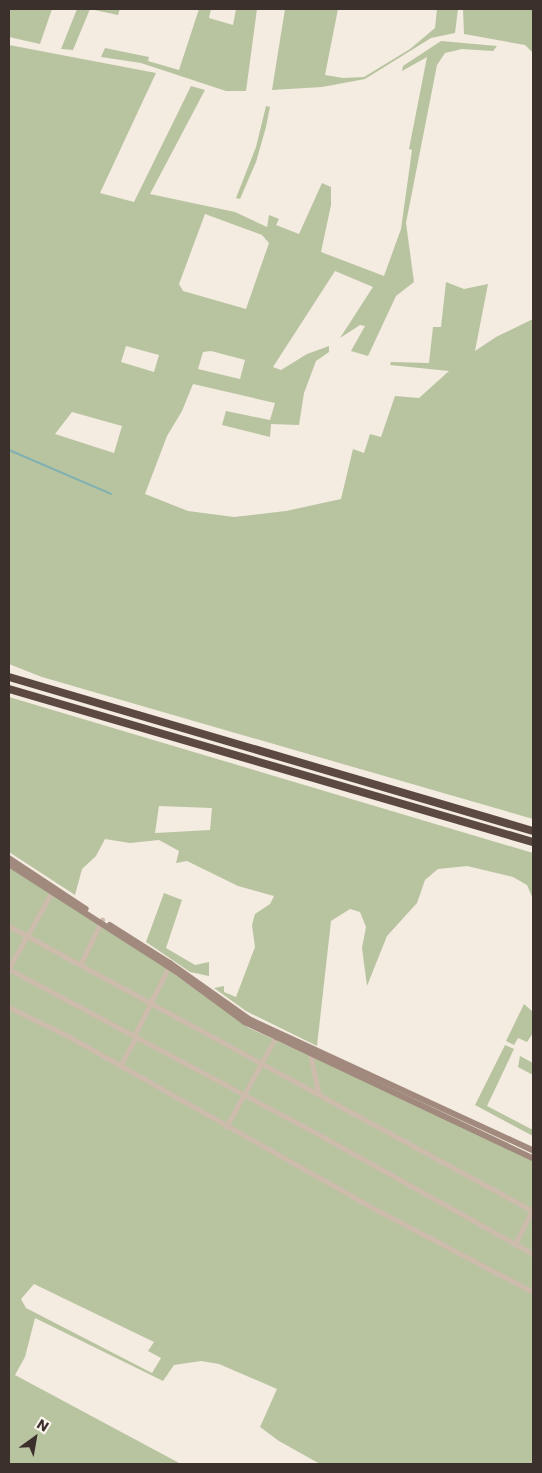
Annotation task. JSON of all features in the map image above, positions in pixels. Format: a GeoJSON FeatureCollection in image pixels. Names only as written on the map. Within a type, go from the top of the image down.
{"type":"FeatureCollection","features":[{"type":"Feature","properties":{"kind":"highway"},"geometry":{"type":"LineString","coordinates":[[9,676],[533,831]]}},
{"type":"Feature","properties":{"kind":"highway"},"geometry":{"type":"LineString","coordinates":[[9,689],[533,842]]}},
{"type":"Feature","properties":{"kind":"main road"},"geometry":{"type":"LineString","coordinates":[[9,858],[276,1036],[533,1150]]}},
{"type":"Feature","properties":{"kind":"main road"},"geometry":{"type":"LineString","coordinates":[[9,864],[53,889]]}},
{"type":"Feature","properties":{"kind":"main road"},"geometry":{"type":"LineString","coordinates":[[311,1051],[533,1158]]}},
{"type":"Feature","properties":{"kind":"street"},"geometry":{"type":"LineString","coordinates":[[53,889],[9,968],[533,1254]]}},
{"type":"Feature","properties":{"kind":"street"},"geometry":{"type":"LineString","coordinates":[[80,965],[101,921]]}},
{"type":"Feature","properties":{"kind":"street"},"geometry":{"type":"LineString","coordinates":[[9,926],[533,1210],[515,1244]]}},
{"type":"Feature","properties":{"kind":"street"},"geometry":{"type":"LineString","coordinates":[[120,1066],[149,1002],[169,965]]}},
{"type":"Feature","properties":{"kind":"street"},"geometry":{"type":"LineString","coordinates":[[9,1006],[533,1292]]}},
{"type":"Feature","properties":{"kind":"street"},"geometry":{"type":"LineString","coordinates":[[226,1126],[276,1036]]}},
{"type":"Feature","properties":{"kind":"street"},"geometry":{"type":"LineString","coordinates":[[311,1051],[319,1094]]}},
{"type":"Feature","properties":{"kind":"green space"},"geometry":{"type":"Polygon","coordinates":[[[9,9],[52,9],[40,44],[9,37],[9,9]]]}},
{"type":"Feature","properties":{"kind":"green space"},"geometry":{"type":"Polygon","coordinates":[[[77,9],[90,9],[73,50],[61,49],[77,9]]]}},
{"type":"Feature","properties":{"kind":"green space"},"geometry":{"type":"Polygon","coordinates":[[[90,9],[120,9],[118,15],[90,9]]]}},
{"type":"Feature","properties":{"kind":"green space"},"geometry":{"type":"Polygon","coordinates":[[[199,9],[211,9],[209,18],[233,25],[236,9],[257,9],[246,91],[226,91],[141,63],[101,57],[105,48],[149,57],[148,61],[179,70],[199,9]]]}},
{"type":"Feature","properties":{"kind":"green space"},"geometry":{"type":"Polygon","coordinates":[[[285,9],[338,9],[325,75],[343,78],[364,77],[410,49],[435,28],[437,9],[458,9],[455,33],[431,38],[365,79],[322,87],[272,90],[285,9]]]}},
{"type":"Feature","properties":{"kind":"green space"},"geometry":{"type":"Polygon","coordinates":[[[463,9],[533,9],[533,53],[525,45],[464,34],[463,9]]]}},
{"type":"Feature","properties":{"kind":"green space"},"geometry":{"type":"Polygon","coordinates":[[[441,41],[497,46],[493,51],[462,49],[445,53],[437,65],[406,223],[414,282],[396,296],[368,356],[351,351],[365,326],[360,325],[340,338],[373,287],[335,271],[273,367],[281,370],[307,354],[329,346],[329,352],[316,361],[304,393],[299,425],[271,424],[270,437],[222,425],[226,411],[270,420],[275,403],[193,384],[182,411],[167,436],[145,494],[188,511],[234,517],[286,511],[341,499],[353,449],[364,453],[370,434],[381,437],[395,396],[419,398],[449,371],[390,365],[391,362],[429,363],[433,327],[441,327],[446,282],[464,289],[488,284],[475,351],[496,337],[533,319],[533,819],[42,677],[9,664],[9,45],[156,73],[100,193],[134,202],[191,86],[205,90],[150,194],[235,212],[267,227],[269,215],[279,219],[276,225],[299,234],[322,183],[331,187],[331,205],[321,252],[384,276],[401,229],[412,150],[409,149],[427,57],[402,71],[403,66],[441,41]],[[205,214],[179,284],[183,291],[246,309],[269,243],[262,235],[205,214]],[[126,346],[121,362],[154,372],[159,355],[126,346]],[[211,351],[203,352],[198,369],[240,379],[245,360],[211,351]],[[72,412],[55,434],[114,453],[122,426],[72,412]]]}},
{"type":"Feature","properties":{"kind":"green space"},"geometry":{"type":"Polygon","coordinates":[[[266,106],[270,107],[256,162],[240,199],[236,198],[256,147],[266,106]]]}},
{"type":"Feature","properties":{"kind":"green space"},"geometry":{"type":"Polygon","coordinates":[[[9,697],[533,853],[533,899],[527,885],[513,877],[467,866],[438,869],[425,880],[417,903],[387,936],[367,986],[362,948],[366,927],[360,912],[350,909],[331,921],[317,1046],[246,1011],[214,988],[224,986],[224,992],[236,997],[255,947],[252,925],[255,914],[270,904],[274,896],[238,886],[187,861],[176,863],[179,851],[159,840],[130,843],[105,839],[96,856],[82,869],[75,895],[9,852],[9,697]],[[159,806],[155,833],[210,830],[212,808],[159,806]]]}},
{"type":"Feature","properties":{"kind":"green space"},"geometry":{"type":"Polygon","coordinates":[[[9,866],[170,971],[249,1028],[533,1158],[533,1464],[320,1464],[279,1441],[260,1427],[277,1389],[219,1364],[201,1361],[174,1365],[163,1381],[35,1318],[25,1357],[15,1375],[181,1464],[9,1464],[9,866]],[[34,1284],[21,1299],[26,1308],[152,1373],[161,1358],[148,1351],[154,1342],[34,1284]]]}},
{"type":"Feature","properties":{"kind":"green space"},"geometry":{"type":"Polygon","coordinates":[[[164,893],[182,900],[166,948],[195,965],[209,962],[209,976],[190,972],[146,942],[164,893]]]}},
{"type":"Feature","properties":{"kind":"green space"},"geometry":{"type":"Polygon","coordinates":[[[524,1004],[533,1012],[533,1033],[527,1042],[518,1038],[514,1045],[506,1041],[524,1004]]]}},
{"type":"Feature","properties":{"kind":"green space"},"geometry":{"type":"Polygon","coordinates":[[[505,1045],[514,1049],[487,1106],[533,1130],[533,1136],[475,1105],[505,1045]]]}},
{"type":"Feature","properties":{"kind":"green space"},"geometry":{"type":"Polygon","coordinates":[[[520,1056],[533,1063],[533,1075],[518,1067],[520,1056]]]}},
{"type":"Feature","properties":{"kind":"waterway"},"geometry":{"type":"LineString","coordinates":[[9,450],[111,494]]}}]}
